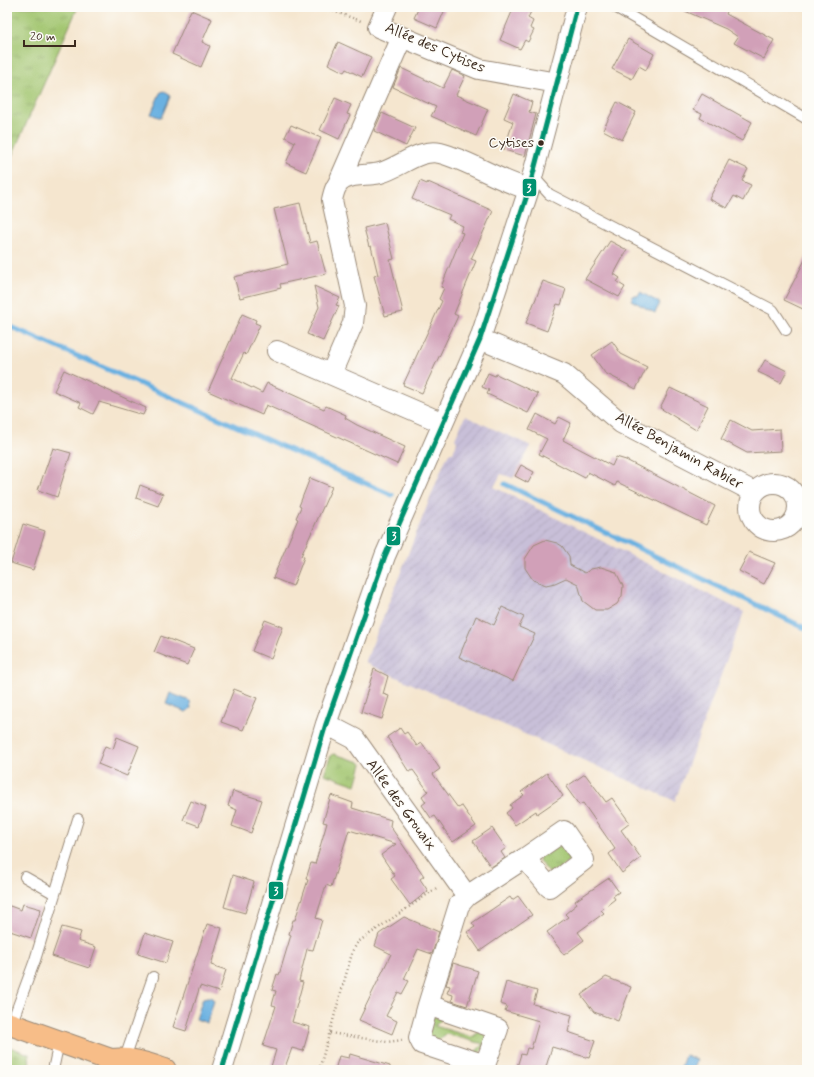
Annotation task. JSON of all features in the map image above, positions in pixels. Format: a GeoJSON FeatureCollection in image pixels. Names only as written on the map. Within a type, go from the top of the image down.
{"type":"FeatureCollection","features":[{"type":"Feature","properties":{"kind":"main road"},"geometry":{"type":"LineString","coordinates":[[9,1024],[121,1064],[165,1070]]}},
{"type":"Feature","properties":{"kind":"street","name":"Allée des Cytises"},"geometry":{"type":"LineString","coordinates":[[387,7],[378,27],[479,69],[557,83]]}},
{"type":"Feature","properties":{"kind":"street"},"geometry":{"type":"LineString","coordinates":[[222,1070],[326,724],[385,556],[480,338],[530,182],[577,7]]}},
{"type":"Feature","properties":{"kind":"street"},"geometry":{"type":"LineString","coordinates":[[331,374],[353,323],[355,306],[332,200],[334,190],[338,184],[402,37]]}},
{"type":"Feature","properties":{"kind":"street"},"geometry":{"type":"LineString","coordinates":[[338,184],[344,179],[388,170],[420,155],[439,153],[530,182]]}},
{"type":"Feature","properties":{"kind":"street","name":"Allée Benjamin Rabier"},"geometry":{"type":"LineString","coordinates":[[480,338],[564,374],[621,423],[754,492]]}},
{"type":"Feature","properties":{"kind":"street"},"geometry":{"type":"LineString","coordinates":[[277,351],[443,423]]}},
{"type":"Feature","properties":{"kind":"street","name":"Allée Benjamin Rabier"},"geometry":{"type":"LineString","coordinates":[[770,483],[780,483],[789,488],[795,496],[798,506],[796,516],[800,526],[772,532],[763,529],[755,523],[750,514],[749,503],[754,492],[760,487],[770,483]]}},
{"type":"Feature","properties":{"kind":"street","name":"Allée des Grouaix"},"geometry":{"type":"LineString","coordinates":[[326,724],[355,739],[467,896]]}},
{"type":"Feature","properties":{"kind":"street"},"geometry":{"type":"LineString","coordinates":[[428,1005],[498,1029],[486,1065],[422,1044],[419,1038],[428,1005],[459,905],[467,896],[525,858]]}},
{"type":"Feature","properties":{"kind":"lane"},"geometry":{"type":"LineString","coordinates":[[615,7],[807,119]]}},
{"type":"Feature","properties":{"kind":"lane"},"geometry":{"type":"LineString","coordinates":[[530,182],[550,194],[773,310],[786,330]]}},
{"type":"Feature","properties":{"kind":"lane"},"geometry":{"type":"LineString","coordinates":[[9,1024],[36,960],[78,819]]}},
{"type":"Feature","properties":{"kind":"lane"},"geometry":{"type":"LineString","coordinates":[[25,877],[55,894]]}},
{"type":"Feature","properties":{"kind":"lane"},"geometry":{"type":"LineString","coordinates":[[121,1064],[153,977]]}},
{"type":"Feature","properties":{"kind":"lane"},"geometry":{"type":"LineString","coordinates":[[53,1070],[59,1042]]}},
{"type":"Feature","properties":{"kind":"path"},"geometry":{"type":"LineString","coordinates":[[322,7],[378,27]]}},
{"type":"Feature","properties":{"kind":"path"},"geometry":{"type":"LineString","coordinates":[[319,1070],[353,950],[358,942],[440,886]]}},
{"type":"Feature","properties":{"kind":"path"},"geometry":{"type":"LineString","coordinates":[[330,1033],[387,1042],[419,1038]]}},
{"type":"Feature","properties":{"kind":"shaded area"},"geometry":{"type":"Polygon","coordinates":[[[465,416],[531,446],[513,478],[501,474],[494,487],[744,612],[675,801],[365,663],[444,463],[449,453],[453,453],[457,442],[455,439],[465,416]]]}},
{"type":"Feature","properties":{"kind":"green space"},"geometry":{"type":"Polygon","coordinates":[[[7,7],[78,7],[7,167],[7,7]]]}},
{"type":"Feature","properties":{"kind":"green space"},"geometry":{"type":"Polygon","coordinates":[[[334,754],[360,762],[362,764],[356,785],[324,774],[331,755],[334,754]]]}},
{"type":"Feature","properties":{"kind":"green space"},"geometry":{"type":"Polygon","coordinates":[[[561,840],[575,855],[552,876],[539,861],[541,853],[561,840]]]}},
{"type":"Feature","properties":{"kind":"green space"},"geometry":{"type":"Polygon","coordinates":[[[435,1016],[442,1019],[435,1026],[472,1037],[482,1030],[485,1031],[487,1037],[483,1049],[478,1054],[475,1052],[483,1044],[446,1034],[436,1042],[428,1039],[425,1035],[430,1018],[435,1016]]]}},
{"type":"Feature","properties":{"kind":"green space"},"geometry":{"type":"Polygon","coordinates":[[[7,1046],[29,1054],[30,1070],[7,1070],[7,1046]]]}},
{"type":"Feature","properties":{"kind":"water"},"geometry":{"type":"Polygon","coordinates":[[[163,91],[169,94],[170,97],[161,118],[151,114],[160,93],[163,91]]]}},
{"type":"Feature","properties":{"kind":"water"},"geometry":{"type":"Polygon","coordinates":[[[640,292],[660,303],[655,313],[631,300],[634,295],[638,296],[640,292]]]}},
{"type":"Feature","properties":{"kind":"water"},"geometry":{"type":"Polygon","coordinates":[[[170,693],[190,701],[191,708],[186,712],[166,704],[170,693]]]}},
{"type":"Feature","properties":{"kind":"water"},"geometry":{"type":"Polygon","coordinates":[[[211,997],[214,1001],[207,1023],[196,1019],[203,998],[211,997]]]}},
{"type":"Feature","properties":{"kind":"water"},"geometry":{"type":"Polygon","coordinates":[[[685,1055],[697,1060],[693,1070],[680,1070],[685,1055]]]}},
{"type":"Feature","properties":{"kind":"building"},"geometry":{"type":"Polygon","coordinates":[[[419,7],[446,7],[437,28],[414,18],[419,7]]]}},
{"type":"Feature","properties":{"kind":"building"},"geometry":{"type":"Polygon","coordinates":[[[514,7],[533,7],[528,18],[533,21],[530,28],[534,30],[528,42],[525,40],[520,49],[500,40],[514,7]]]}},
{"type":"Feature","properties":{"kind":"building"},"geometry":{"type":"Polygon","coordinates":[[[676,7],[729,7],[726,14],[774,40],[764,59],[734,43],[738,37],[726,29],[676,7]]]}},
{"type":"Feature","properties":{"kind":"building"},"geometry":{"type":"Polygon","coordinates":[[[191,10],[212,19],[202,42],[210,46],[201,67],[172,54],[191,10]]]}},
{"type":"Feature","properties":{"kind":"building"},"geometry":{"type":"Polygon","coordinates":[[[628,39],[654,54],[646,70],[639,66],[632,79],[612,69],[628,39]]]}},
{"type":"Feature","properties":{"kind":"building"},"geometry":{"type":"Polygon","coordinates":[[[338,42],[371,57],[362,77],[346,69],[344,72],[328,64],[338,42]]]}},
{"type":"Feature","properties":{"kind":"building"},"geometry":{"type":"Polygon","coordinates":[[[401,68],[443,88],[452,70],[465,76],[456,95],[488,109],[476,136],[431,116],[436,107],[393,87],[401,68]]]}},
{"type":"Feature","properties":{"kind":"building"},"geometry":{"type":"Polygon","coordinates":[[[514,94],[532,102],[529,112],[536,114],[525,156],[504,150],[513,122],[504,118],[514,94]]]}},
{"type":"Feature","properties":{"kind":"building"},"geometry":{"type":"Polygon","coordinates":[[[702,94],[752,122],[742,141],[700,118],[702,114],[693,110],[702,94]]]}},
{"type":"Feature","properties":{"kind":"building"},"geometry":{"type":"Polygon","coordinates":[[[335,98],[351,105],[347,114],[350,115],[339,139],[320,130],[335,98]]]}},
{"type":"Feature","properties":{"kind":"building"},"geometry":{"type":"Polygon","coordinates":[[[617,102],[636,112],[622,140],[603,130],[617,102]]]}},
{"type":"Feature","properties":{"kind":"building"},"geometry":{"type":"Polygon","coordinates":[[[382,113],[415,128],[406,146],[374,131],[382,113]]]}},
{"type":"Feature","properties":{"kind":"building"},"geometry":{"type":"Polygon","coordinates":[[[291,125],[321,138],[306,172],[286,163],[295,142],[285,137],[291,125]]]}},
{"type":"Feature","properties":{"kind":"building"},"geometry":{"type":"Polygon","coordinates":[[[729,160],[748,169],[742,181],[751,185],[743,201],[734,196],[727,208],[709,199],[729,160]]]}},
{"type":"Feature","properties":{"kind":"building"},"geometry":{"type":"Polygon","coordinates":[[[420,181],[427,184],[428,182],[493,211],[471,259],[476,261],[454,314],[458,316],[422,393],[403,385],[442,301],[439,299],[444,288],[441,287],[463,233],[460,232],[463,226],[448,219],[450,215],[412,199],[420,181]]]}},
{"type":"Feature","properties":{"kind":"building"},"geometry":{"type":"Polygon","coordinates":[[[300,203],[310,243],[317,241],[326,274],[280,284],[281,288],[240,298],[234,277],[288,264],[274,209],[300,203]]]}},
{"type":"Feature","properties":{"kind":"building"},"geometry":{"type":"Polygon","coordinates":[[[385,223],[394,259],[390,260],[403,312],[385,316],[374,276],[378,275],[371,246],[369,247],[364,228],[385,223]]]}},
{"type":"Feature","properties":{"kind":"building"},"geometry":{"type":"Polygon","coordinates":[[[610,241],[627,250],[614,274],[620,278],[617,282],[625,287],[619,297],[585,279],[610,241]]]}},
{"type":"Feature","properties":{"kind":"building"},"geometry":{"type":"Polygon","coordinates":[[[807,256],[807,302],[803,309],[784,300],[807,256]]]}},
{"type":"Feature","properties":{"kind":"building"},"geometry":{"type":"Polygon","coordinates":[[[543,281],[566,289],[561,305],[557,304],[547,331],[526,323],[543,281]]]}},
{"type":"Feature","properties":{"kind":"building"},"geometry":{"type":"Polygon","coordinates":[[[314,286],[340,298],[336,305],[339,306],[323,341],[307,334],[319,307],[314,286]]]}},
{"type":"Feature","properties":{"kind":"building"},"geometry":{"type":"Polygon","coordinates":[[[242,314],[256,320],[255,323],[260,325],[246,355],[244,353],[232,378],[262,393],[267,383],[324,409],[326,406],[346,415],[345,418],[357,425],[405,447],[397,464],[266,405],[262,415],[208,391],[242,314]]]}},
{"type":"Feature","properties":{"kind":"building"},"geometry":{"type":"Polygon","coordinates":[[[612,341],[621,354],[647,367],[636,389],[605,373],[592,355],[612,341]]]}},
{"type":"Feature","properties":{"kind":"building"},"geometry":{"type":"Polygon","coordinates":[[[765,360],[787,371],[781,383],[758,372],[765,360]]]}},
{"type":"Feature","properties":{"kind":"building"},"geometry":{"type":"Polygon","coordinates":[[[64,370],[146,408],[143,415],[99,402],[93,414],[79,407],[81,403],[54,391],[64,370]]]}},
{"type":"Feature","properties":{"kind":"building"},"geometry":{"type":"Polygon","coordinates":[[[488,373],[495,376],[496,374],[538,394],[528,413],[487,394],[489,390],[482,387],[488,373]]]}},
{"type":"Feature","properties":{"kind":"building"},"geometry":{"type":"Polygon","coordinates":[[[670,388],[708,406],[696,430],[660,408],[670,388]]]}},
{"type":"Feature","properties":{"kind":"building"},"geometry":{"type":"Polygon","coordinates":[[[537,414],[555,424],[559,417],[571,423],[563,440],[612,466],[616,457],[626,460],[715,506],[706,525],[617,482],[615,486],[588,472],[585,478],[539,454],[547,439],[529,430],[537,414]]]}},
{"type":"Feature","properties":{"kind":"building"},"geometry":{"type":"Polygon","coordinates":[[[731,420],[752,431],[780,429],[781,451],[747,453],[721,439],[731,420]]]}},
{"type":"Feature","properties":{"kind":"building"},"geometry":{"type":"Polygon","coordinates":[[[53,448],[71,453],[57,497],[38,490],[53,448]]]}},
{"type":"Feature","properties":{"kind":"building"},"geometry":{"type":"Polygon","coordinates":[[[521,465],[534,472],[528,483],[515,476],[521,465]]]}},
{"type":"Feature","properties":{"kind":"building"},"geometry":{"type":"Polygon","coordinates":[[[310,478],[332,487],[301,556],[304,557],[293,586],[273,578],[298,519],[296,518],[301,507],[299,506],[310,478]]]}},
{"type":"Feature","properties":{"kind":"building"},"geometry":{"type":"Polygon","coordinates":[[[140,485],[163,494],[158,506],[136,498],[140,485]]]}},
{"type":"Feature","properties":{"kind":"building"},"geometry":{"type":"Polygon","coordinates":[[[23,524],[45,531],[33,570],[11,563],[23,524]]]}},
{"type":"Feature","properties":{"kind":"building"},"geometry":{"type":"Polygon","coordinates":[[[545,540],[562,546],[569,556],[570,565],[585,573],[591,569],[601,567],[616,572],[623,586],[622,596],[617,604],[607,610],[595,610],[583,601],[578,584],[566,578],[546,585],[533,580],[525,568],[525,559],[534,545],[545,540]]]}},
{"type":"Feature","properties":{"kind":"building"},"geometry":{"type":"Polygon","coordinates":[[[749,552],[775,563],[764,584],[739,571],[749,552]]]}},
{"type":"Feature","properties":{"kind":"building"},"geometry":{"type":"Polygon","coordinates":[[[502,607],[524,617],[519,627],[535,634],[513,681],[459,657],[476,616],[494,625],[502,607]]]}},
{"type":"Feature","properties":{"kind":"building"},"geometry":{"type":"Polygon","coordinates":[[[265,620],[283,627],[271,659],[252,651],[265,620]]]}},
{"type":"Feature","properties":{"kind":"building"},"geometry":{"type":"Polygon","coordinates":[[[161,636],[194,649],[187,665],[154,652],[161,636]]]}},
{"type":"Feature","properties":{"kind":"building"},"geometry":{"type":"Polygon","coordinates":[[[374,669],[388,676],[383,694],[389,696],[382,719],[361,712],[374,669]]]}},
{"type":"Feature","properties":{"kind":"building"},"geometry":{"type":"Polygon","coordinates":[[[234,689],[257,698],[243,730],[221,722],[234,689]]]}},
{"type":"Feature","properties":{"kind":"building"},"geometry":{"type":"Polygon","coordinates":[[[400,728],[404,734],[407,732],[417,746],[422,743],[440,769],[433,774],[458,808],[462,806],[476,826],[453,842],[435,816],[431,818],[422,805],[426,802],[422,796],[428,791],[413,770],[409,772],[387,737],[400,728]]]}},
{"type":"Feature","properties":{"kind":"building"},"geometry":{"type":"Polygon","coordinates":[[[117,737],[139,746],[127,776],[98,764],[105,746],[113,749],[117,737]]]}},
{"type":"Feature","properties":{"kind":"building"},"geometry":{"type":"Polygon","coordinates":[[[547,773],[563,796],[537,814],[536,811],[515,825],[506,813],[512,808],[510,805],[524,795],[521,792],[547,773]]]}},
{"type":"Feature","properties":{"kind":"building"},"geometry":{"type":"Polygon","coordinates":[[[585,774],[606,802],[612,798],[630,823],[621,830],[641,858],[622,873],[609,854],[615,849],[583,803],[579,805],[566,787],[585,774]]]}},
{"type":"Feature","properties":{"kind":"building"},"geometry":{"type":"Polygon","coordinates":[[[233,791],[262,800],[251,833],[232,826],[237,810],[228,806],[233,791]]]}},
{"type":"Feature","properties":{"kind":"building"},"geometry":{"type":"Polygon","coordinates":[[[331,795],[353,803],[352,808],[391,820],[390,826],[424,876],[420,879],[428,891],[410,905],[391,879],[395,876],[381,855],[396,844],[349,830],[331,887],[326,885],[316,918],[322,920],[313,950],[307,949],[299,981],[303,982],[292,1022],[310,1027],[303,1051],[292,1048],[284,1070],[270,1070],[276,1050],[263,1046],[276,1006],[272,1005],[276,991],[272,990],[277,974],[279,975],[291,935],[289,934],[293,920],[295,920],[308,880],[306,879],[311,863],[315,864],[327,823],[323,822],[331,795]]]}},
{"type":"Feature","properties":{"kind":"building"},"geometry":{"type":"Polygon","coordinates":[[[191,801],[206,807],[199,826],[183,820],[191,801]]]}},
{"type":"Feature","properties":{"kind":"building"},"geometry":{"type":"Polygon","coordinates":[[[492,828],[506,848],[501,852],[505,858],[491,867],[473,841],[492,828]]]}},
{"type":"Feature","properties":{"kind":"building"},"geometry":{"type":"Polygon","coordinates":[[[233,875],[254,882],[245,913],[224,907],[233,875]]]}},
{"type":"Feature","properties":{"kind":"building"},"geometry":{"type":"Polygon","coordinates":[[[609,878],[619,892],[613,896],[615,899],[601,910],[604,913],[578,932],[584,940],[564,955],[547,932],[568,917],[565,914],[577,904],[575,901],[609,878]]]}},
{"type":"Feature","properties":{"kind":"building"},"geometry":{"type":"Polygon","coordinates":[[[518,896],[532,915],[480,951],[467,932],[475,927],[472,923],[510,897],[512,900],[518,896]]]}},
{"type":"Feature","properties":{"kind":"building"},"geometry":{"type":"Polygon","coordinates":[[[23,904],[41,909],[31,938],[7,930],[7,905],[21,910],[23,904]]]}},
{"type":"Feature","properties":{"kind":"building"},"geometry":{"type":"Polygon","coordinates":[[[404,917],[439,932],[432,954],[418,949],[404,979],[409,981],[402,994],[398,992],[386,1016],[397,1021],[392,1034],[359,1020],[391,954],[375,946],[379,934],[404,917]]]}},
{"type":"Feature","properties":{"kind":"building"},"geometry":{"type":"Polygon","coordinates":[[[207,924],[222,928],[211,965],[226,970],[219,992],[200,986],[186,1031],[173,1027],[207,924]]]}},
{"type":"Feature","properties":{"kind":"building"},"geometry":{"type":"Polygon","coordinates":[[[62,927],[81,932],[78,941],[96,947],[89,968],[52,956],[62,927]]]}},
{"type":"Feature","properties":{"kind":"building"},"geometry":{"type":"Polygon","coordinates":[[[145,933],[173,942],[166,963],[138,954],[145,933]]]}},
{"type":"Feature","properties":{"kind":"building"},"geometry":{"type":"Polygon","coordinates":[[[453,963],[478,971],[467,1006],[452,1001],[453,995],[447,993],[450,986],[446,985],[453,963]]]}},
{"type":"Feature","properties":{"kind":"building"},"geometry":{"type":"Polygon","coordinates":[[[606,977],[631,987],[618,1021],[594,1012],[581,995],[606,977]]]}},
{"type":"Feature","properties":{"kind":"building"},"geometry":{"type":"Polygon","coordinates":[[[506,982],[537,991],[533,1004],[572,1015],[568,1032],[595,1041],[589,1058],[552,1047],[545,1070],[516,1070],[521,1054],[525,1055],[527,1048],[531,1049],[539,1021],[505,1011],[507,1006],[500,1004],[506,982]]]}},
{"type":"Feature","properties":{"kind":"building"},"geometry":{"type":"Polygon","coordinates":[[[350,1054],[390,1066],[390,1070],[335,1070],[339,1056],[349,1058],[350,1054]]]}},
{"type":"Feature","properties":{"kind":"waterway"},"geometry":{"type":"LineString","coordinates":[[7,325],[392,495]]}},
{"type":"Feature","properties":{"kind":"waterway"},"geometry":{"type":"LineString","coordinates":[[505,484],[807,629]]}},
{"type":"Feature","properties":{"kind":"transit line","name":"3"},"geometry":{"type":"LineString","coordinates":[[222,1070],[326,724],[385,556],[480,339],[529,189],[577,7]]}},
{"type":"Feature","properties":{"kind":"place","name":"Cytises"},"geometry":{"type":"Point","coordinates":[541,143]}}]}
